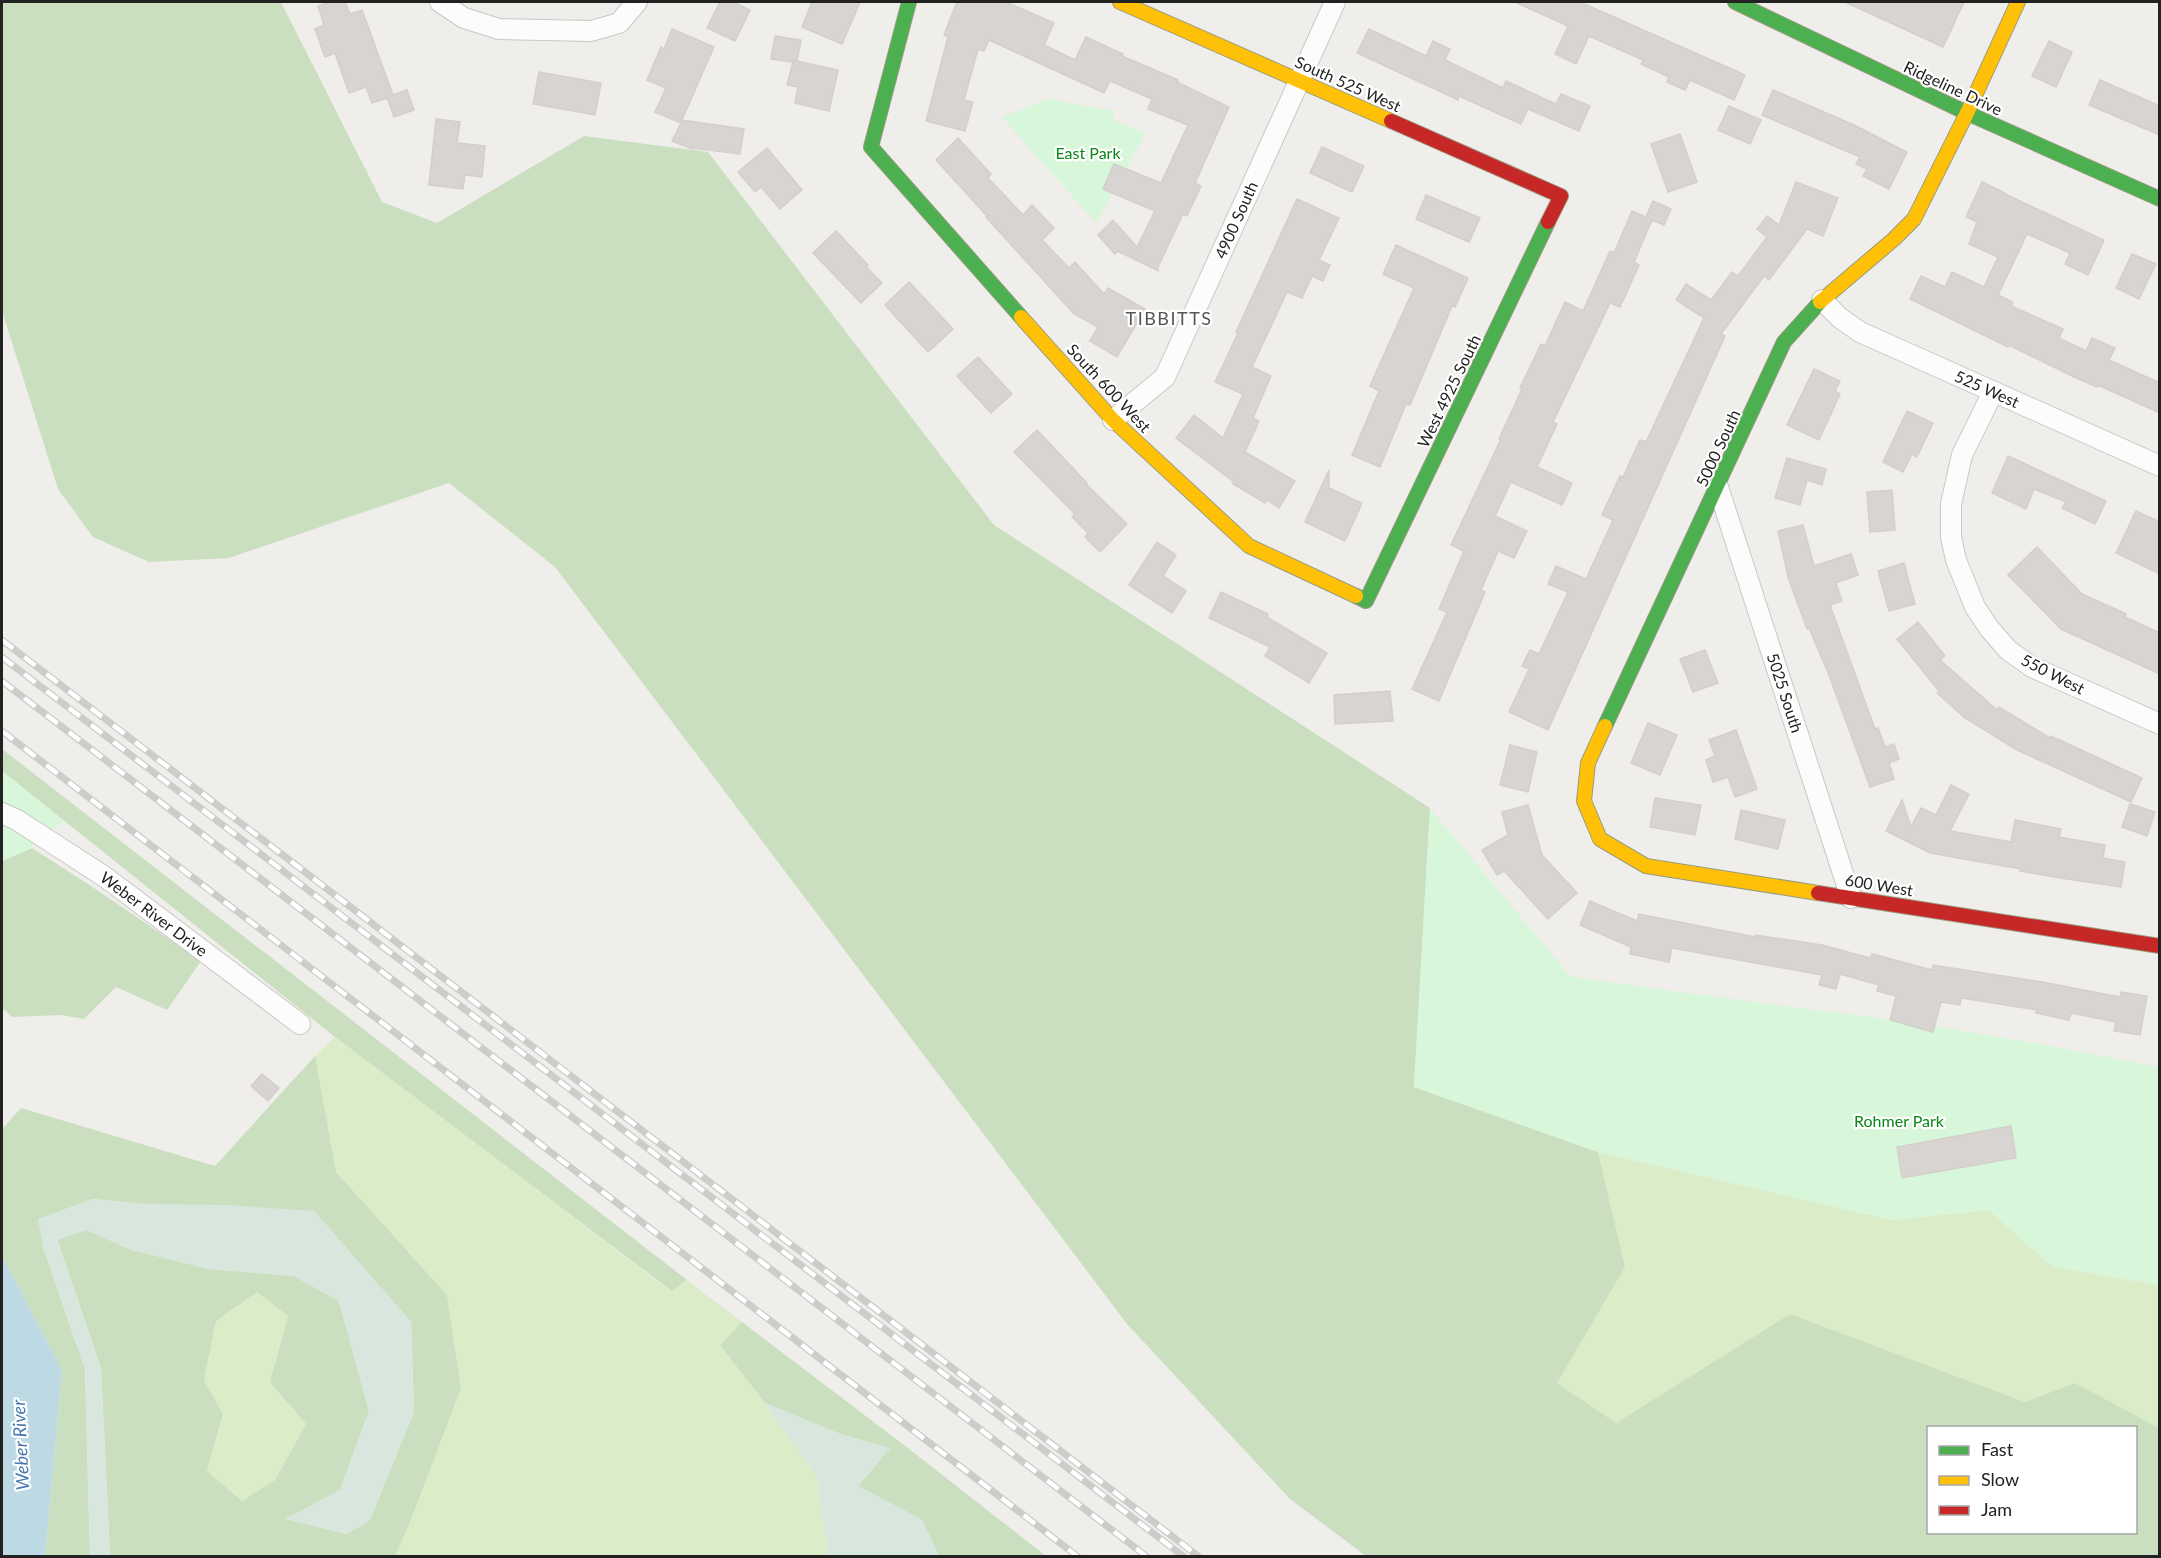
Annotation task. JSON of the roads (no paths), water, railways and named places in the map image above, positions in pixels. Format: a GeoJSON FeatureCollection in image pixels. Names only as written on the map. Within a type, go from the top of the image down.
{"type":"FeatureCollection","features":[{"type":"Feature","properties":{"kind":"street"},"geometry":{"type":"LineString","coordinates":[[440,2],[464,18],[499,29],[591,32],[619,23],[637,2]]}},
{"type":"Feature","properties":{"kind":"street","name":"South 600 West"},"geometry":{"type":"LineString","coordinates":[[909,2],[871,147],[1113,420],[1249,546],[1366,601]]}},
{"type":"Feature","properties":{"kind":"street","name":"South 525 West"},"geometry":{"type":"LineString","coordinates":[[1120,2],[1562,196]]}},
{"type":"Feature","properties":{"kind":"street","name":"4900 South"},"geometry":{"type":"LineString","coordinates":[[1113,420],[1166,377],[1335,2]]}},
{"type":"Feature","properties":{"kind":"street","name":"Ridgeline Drive"},"geometry":{"type":"LineString","coordinates":[[1735,2],[1967,113],[2160,199]]}},
{"type":"Feature","properties":{"kind":"street","name":"5000 South"},"geometry":{"type":"LineString","coordinates":[[1600,839],[1584,801],[1587,763],[1785,342],[1822,300],[1914,219],[1967,113],[2018,2]]}},
{"type":"Feature","properties":{"kind":"street","name":"West 4925 South"},"geometry":{"type":"LineString","coordinates":[[1366,601],[1562,196]]}},
{"type":"Feature","properties":{"kind":"street","name":"525 West"},"geometry":{"type":"LineString","coordinates":[[1822,300],[1840,318],[1860,332],[2160,466]]}},
{"type":"Feature","properties":{"kind":"street","name":"550 West"},"geometry":{"type":"LineString","coordinates":[[1993,392],[1962,455],[1951,504],[1951,537],[1956,560],[1975,607],[2008,650],[2032,667],[2160,724]]}},
{"type":"Feature","properties":{"kind":"street","name":"5025 South"},"geometry":{"type":"LineString","coordinates":[[1718,487],[1851,898]]}},
{"type":"Feature","properties":{"kind":"street","name":"Weber River Drive"},"geometry":{"type":"LineString","coordinates":[[2,813],[17,820],[105,878],[300,1024]]}},
{"type":"Feature","properties":{"kind":"street","name":"600 West"},"geometry":{"type":"LineString","coordinates":[[1600,839],[1646,866],[2160,946]]}},
{"type":"Feature","properties":{"kind":"water","name":"Weber River"},"geometry":{"type":"Polygon","coordinates":[[[2,1256],[62,1370],[45,1556],[2,1556],[2,1256]]]}},
{"type":"Feature","properties":{"kind":"railway"},"geometry":{"type":"LineString","coordinates":[[2,640],[1198,1556]]}},
{"type":"Feature","properties":{"kind":"railway"},"geometry":{"type":"LineString","coordinates":[[2,657],[1183,1556]]}},
{"type":"Feature","properties":{"kind":"railway"},"geometry":{"type":"LineString","coordinates":[[2,681],[1146,1556]]}},
{"type":"Feature","properties":{"kind":"railway"},"geometry":{"type":"LineString","coordinates":[[2,731],[1077,1556]]}},
{"type":"Feature","properties":{"kind":"district","name":"TIBBITTS"},"geometry":{"type":"Point","coordinates":[1169,319]}},
{"type":"Feature","properties":{"kind":"park label","name":"East Park"},"geometry":{"type":"Point","coordinates":[1088,153]}},
{"type":"Feature","properties":{"kind":"park label","name":"Rohmer Park"},"geometry":{"type":"Point","coordinates":[1899,1121]}}]}
